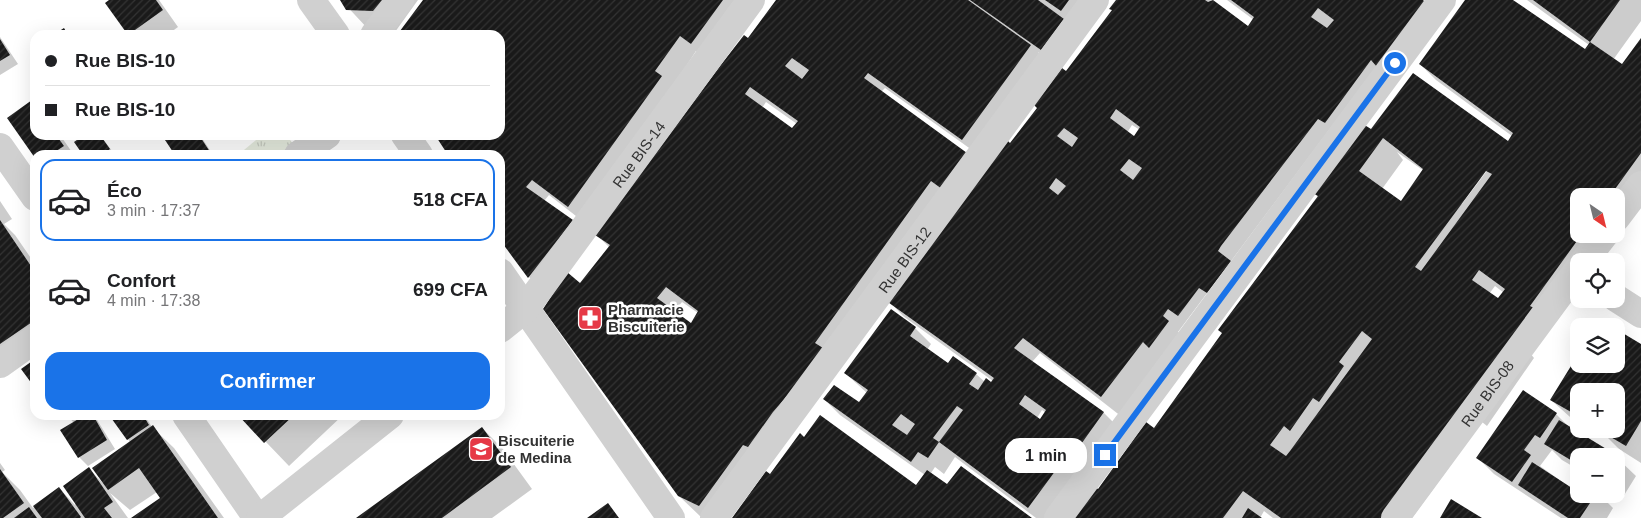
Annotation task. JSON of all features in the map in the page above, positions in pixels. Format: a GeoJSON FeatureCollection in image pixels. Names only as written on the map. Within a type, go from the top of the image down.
{"type":"FeatureCollection","features":[{"type":"Feature","properties":{"kind":"street"},"geometry":{"type":"LineString","coordinates":[[311,0],[332,30]]}},
{"type":"Feature","properties":{"kind":"street"},"geometry":{"type":"LineString","coordinates":[[378,30],[400,0]]}},
{"type":"Feature","properties":{"kind":"street","name":"Rue BIS-14"},"geometry":{"type":"LineString","coordinates":[[505,325],[525,309],[751,0]]}},
{"type":"Feature","properties":{"kind":"street","name":"Rue BIS-12"},"geometry":{"type":"LineString","coordinates":[[714,518],[1095,0]]}},
{"type":"Feature","properties":{"kind":"street"},"geometry":{"type":"LineString","coordinates":[[1058,518],[1442,0]]}},
{"type":"Feature","properties":{"kind":"street"},"geometry":{"type":"LineString","coordinates":[[305,150],[320,140]]}},
{"type":"Feature","properties":{"kind":"street"},"geometry":{"type":"LineString","coordinates":[[0,147],[30,190]]}},
{"type":"Feature","properties":{"kind":"street"},"geometry":{"type":"LineString","coordinates":[[1625,206],[1641,185]]}},
{"type":"Feature","properties":{"kind":"street"},"geometry":{"type":"LineString","coordinates":[[505,279],[671,518]]}},
{"type":"Feature","properties":{"kind":"street","name":"Rue BIS-08"},"geometry":{"type":"LineString","coordinates":[[1395,518],[1570,281]]}},
{"type":"Feature","properties":{"kind":"street"},"geometry":{"type":"LineString","coordinates":[[1625,304],[1641,314]]}},
{"type":"Feature","properties":{"kind":"street"},"geometry":{"type":"LineString","coordinates":[[0,364],[30,343]]}},
{"type":"Feature","properties":{"kind":"street"},"geometry":{"type":"LineString","coordinates":[[190,420],[259,518],[384,420]]}},
{"type":"Feature","properties":{"kind":"green space"},"geometry":{"type":"Polygon","coordinates":[[[256,140],[290,140],[294,146],[288,150],[244,150],[256,140]]]}},
{"type":"Feature","properties":{"kind":"building"},"geometry":{"type":"Polygon","coordinates":[[[109,0],[156,0],[163,10],[135,30],[124,30],[105,3],[109,0]]]}},
{"type":"Feature","properties":{"kind":"building"},"geometry":{"type":"Polygon","coordinates":[[[340,0],[382,0],[373,11],[346,10],[340,0]]]}},
{"type":"Feature","properties":{"kind":"building"},"geometry":{"type":"Polygon","coordinates":[[[423,0],[723,0],[691,44],[680,36],[655,71],[662,76],[568,207],[532,180],[526,187],[573,220],[528,278],[505,247],[505,150],[445,150],[438,140],[505,140],[505,30],[401,30],[423,0]]]}},
{"type":"Feature","properties":{"kind":"building"},"geometry":{"type":"Polygon","coordinates":[[[776,0],[968,0],[1031,45],[962,140],[868,73],[864,78],[967,153],[942,189],[931,181],[815,343],[823,348],[748,447],[743,445],[699,506],[678,496],[543,309],[567,272],[580,283],[610,245],[595,235],[744,35],[748,38],[776,0]],[[792,58],[785,66],[802,79],[809,70],[792,58]],[[750,87],[745,94],[792,128],[798,121],[750,87]],[[666,287],[657,298],[691,323],[698,311],[666,287]]]}},
{"type":"Feature","properties":{"kind":"building"},"geometry":{"type":"Polygon","coordinates":[[[970,0],[1038,0],[1064,19],[1041,50],[970,0]]]}},
{"type":"Feature","properties":{"kind":"building"},"geometry":{"type":"Polygon","coordinates":[[[1045,0],[1069,0],[1061,11],[1045,0]]]}},
{"type":"Feature","properties":{"kind":"building"},"geometry":{"type":"Polygon","coordinates":[[[1116,0],[1205,0],[1208,2],[1213,0],[1248,26],[1254,17],[1231,0],[1423,0],[1425,2],[1377,67],[1371,60],[1325,123],[1318,119],[1221,246],[1218,251],[1231,261],[1207,293],[1199,288],[1178,316],[1168,309],[1163,316],[1169,321],[1149,348],[1143,342],[1101,397],[1023,338],[1014,348],[1104,412],[1079,447],[1075,444],[1028,508],[939,442],[928,458],[918,452],[911,462],[823,399],[834,385],[859,402],[868,390],[844,373],[891,309],[916,327],[910,336],[948,363],[953,356],[977,373],[969,384],[978,390],[986,378],[991,382],[994,378],[885,300],[1007,140],[1010,143],[1037,108],[1034,105],[1062,68],[1066,71],[1112,10],[1109,9],[1116,0]],[[1318,8],[1311,17],[1327,28],[1334,20],[1318,8]],[[1116,109],[1110,118],[1134,136],[1140,127],[1116,109]],[[1064,128],[1057,136],[1072,147],[1078,138],[1064,128]],[[1129,159],[1120,170],[1133,180],[1142,168],[1129,159]],[[1056,178],[1049,188],[1058,195],[1066,186],[1056,178]],[[1025,395],[1019,404],[1040,419],[1046,410],[1025,395]],[[957,406],[933,438],[939,442],[963,410],[957,406]],[[901,414],[892,425],[907,435],[915,424],[901,414]]]}},
{"type":"Feature","properties":{"kind":"building"},"geometry":{"type":"Polygon","coordinates":[[[1465,0],[1513,0],[1585,49],[1590,42],[1622,64],[1641,38],[1641,153],[1616,188],[1570,188],[1570,243],[1576,243],[1530,306],[1534,308],[1384,518],[1281,518],[1243,491],[1223,518],[1071,518],[1094,486],[1098,489],[1146,422],[1154,428],[1222,333],[1218,330],[1318,196],[1313,193],[1363,124],[1371,129],[1413,73],[1508,141],[1513,133],[1419,64],[1465,0]],[[1383,138],[1359,171],[1401,201],[1423,169],[1383,138]],[[1486,171],[1415,267],[1421,271],[1492,174],[1486,171]],[[1479,270],[1472,280],[1498,298],[1505,289],[1479,270]],[[1362,331],[1339,362],[1344,366],[1319,402],[1313,398],[1290,431],[1284,426],[1270,445],[1286,456],[1372,339],[1362,331]]]}},
{"type":"Feature","properties":{"kind":"building"},"geometry":{"type":"Polygon","coordinates":[[[1533,0],[1620,0],[1590,42],[1533,0]]]}},
{"type":"Feature","properties":{"kind":"building"},"geometry":{"type":"Polygon","coordinates":[[[0,39],[10,55],[0,61],[0,39]]]}},
{"type":"Feature","properties":{"kind":"building"},"geometry":{"type":"Polygon","coordinates":[[[30,101],[30,140],[60,140],[64,146],[58,150],[30,151],[7,118],[30,101]]]}},
{"type":"Feature","properties":{"kind":"building"},"geometry":{"type":"Polygon","coordinates":[[[77,140],[104,140],[110,149],[80,150],[74,142],[77,140]]]}},
{"type":"Feature","properties":{"kind":"building"},"geometry":{"type":"Polygon","coordinates":[[[165,140],[202,140],[209,150],[172,150],[165,140]]]}},
{"type":"Feature","properties":{"kind":"building"},"geometry":{"type":"Polygon","coordinates":[[[0,220],[30,265],[30,323],[0,344],[0,220]]]}},
{"type":"Feature","properties":{"kind":"building"},"geometry":{"type":"Polygon","coordinates":[[[1625,334],[1641,344],[1641,421],[1626,446],[1612,438],[1625,438],[1625,383],[1570,383],[1570,411],[1550,400],[1570,368],[1570,373],[1625,373],[1625,334]]]}},
{"type":"Feature","properties":{"kind":"building"},"geometry":{"type":"Polygon","coordinates":[[[30,363],[30,381],[21,369],[30,363]]]}},
{"type":"Feature","properties":{"kind":"building"},"geometry":{"type":"Polygon","coordinates":[[[1523,390],[1557,413],[1540,438],[1535,435],[1524,450],[1531,455],[1512,482],[1476,458],[1523,390]]]}},
{"type":"Feature","properties":{"kind":"building"},"geometry":{"type":"Polygon","coordinates":[[[820,415],[916,485],[927,470],[947,484],[961,466],[1032,518],[732,518],[766,471],[770,474],[800,433],[804,437],[820,415]]]}},
{"type":"Feature","properties":{"kind":"building"},"geometry":{"type":"Polygon","coordinates":[[[77,420],[96,420],[107,440],[78,458],[60,430],[77,420]]]}},
{"type":"Feature","properties":{"kind":"building"},"geometry":{"type":"Polygon","coordinates":[[[113,420],[146,420],[149,425],[127,440],[113,420]]]}},
{"type":"Feature","properties":{"kind":"building"},"geometry":{"type":"Polygon","coordinates":[[[243,420],[289,420],[264,443],[243,420]]]}},
{"type":"Feature","properties":{"kind":"building"},"geometry":{"type":"Polygon","coordinates":[[[1559,420],[1570,427],[1570,438],[1588,438],[1605,448],[1570,448],[1570,460],[1544,444],[1559,420]]]}},
{"type":"Feature","properties":{"kind":"building"},"geometry":{"type":"Polygon","coordinates":[[[153,425],[218,518],[131,518],[160,498],[139,468],[108,490],[92,468],[153,425]]]}},
{"type":"Feature","properties":{"kind":"building"},"geometry":{"type":"Polygon","coordinates":[[[482,427],[511,467],[442,518],[356,518],[482,427]]]}},
{"type":"Feature","properties":{"kind":"building"},"geometry":{"type":"Polygon","coordinates":[[[1532,462],[1570,487],[1570,503],[1590,503],[1580,518],[1568,518],[1518,485],[1532,462]]]}},
{"type":"Feature","properties":{"kind":"building"},"geometry":{"type":"Polygon","coordinates":[[[89,467],[113,502],[104,508],[112,518],[85,518],[63,486],[89,467]]]}},
{"type":"Feature","properties":{"kind":"building"},"geometry":{"type":"Polygon","coordinates":[[[0,469],[24,503],[3,518],[0,518],[0,469]]]}},
{"type":"Feature","properties":{"kind":"building"},"geometry":{"type":"Polygon","coordinates":[[[59,487],[80,518],[42,518],[33,506],[59,487]]]}},
{"type":"Feature","properties":{"kind":"building"},"geometry":{"type":"Polygon","coordinates":[[[1451,499],[1482,518],[1440,518],[1451,499]]]}},
{"type":"Feature","properties":{"kind":"building"},"geometry":{"type":"Polygon","coordinates":[[[608,503],[619,518],[587,518],[608,503]]]}},
{"type":"Feature","properties":{"kind":"building"},"geometry":{"type":"Polygon","coordinates":[[[29,507],[37,518],[14,518],[29,507]]]}},
{"type":"Feature","properties":{"kind":"building"},"geometry":{"type":"Polygon","coordinates":[[[1248,508],[1262,518],[1242,518],[1248,508]]]}},
{"type":"Feature","properties":{"kind":"place","name":"Pharmacie Biscuiterie"},"geometry":{"type":"Point","coordinates":[590,318]}},
{"type":"Feature","properties":{"kind":"place","name":"Biscuiterie de Medina"},"geometry":{"type":"Point","coordinates":[481,449]}},
{"type":"Feature","properties":{"kind":"route"},"geometry":{"type":"LineString","coordinates":[[1105,455],[1395,63]]}}]}
